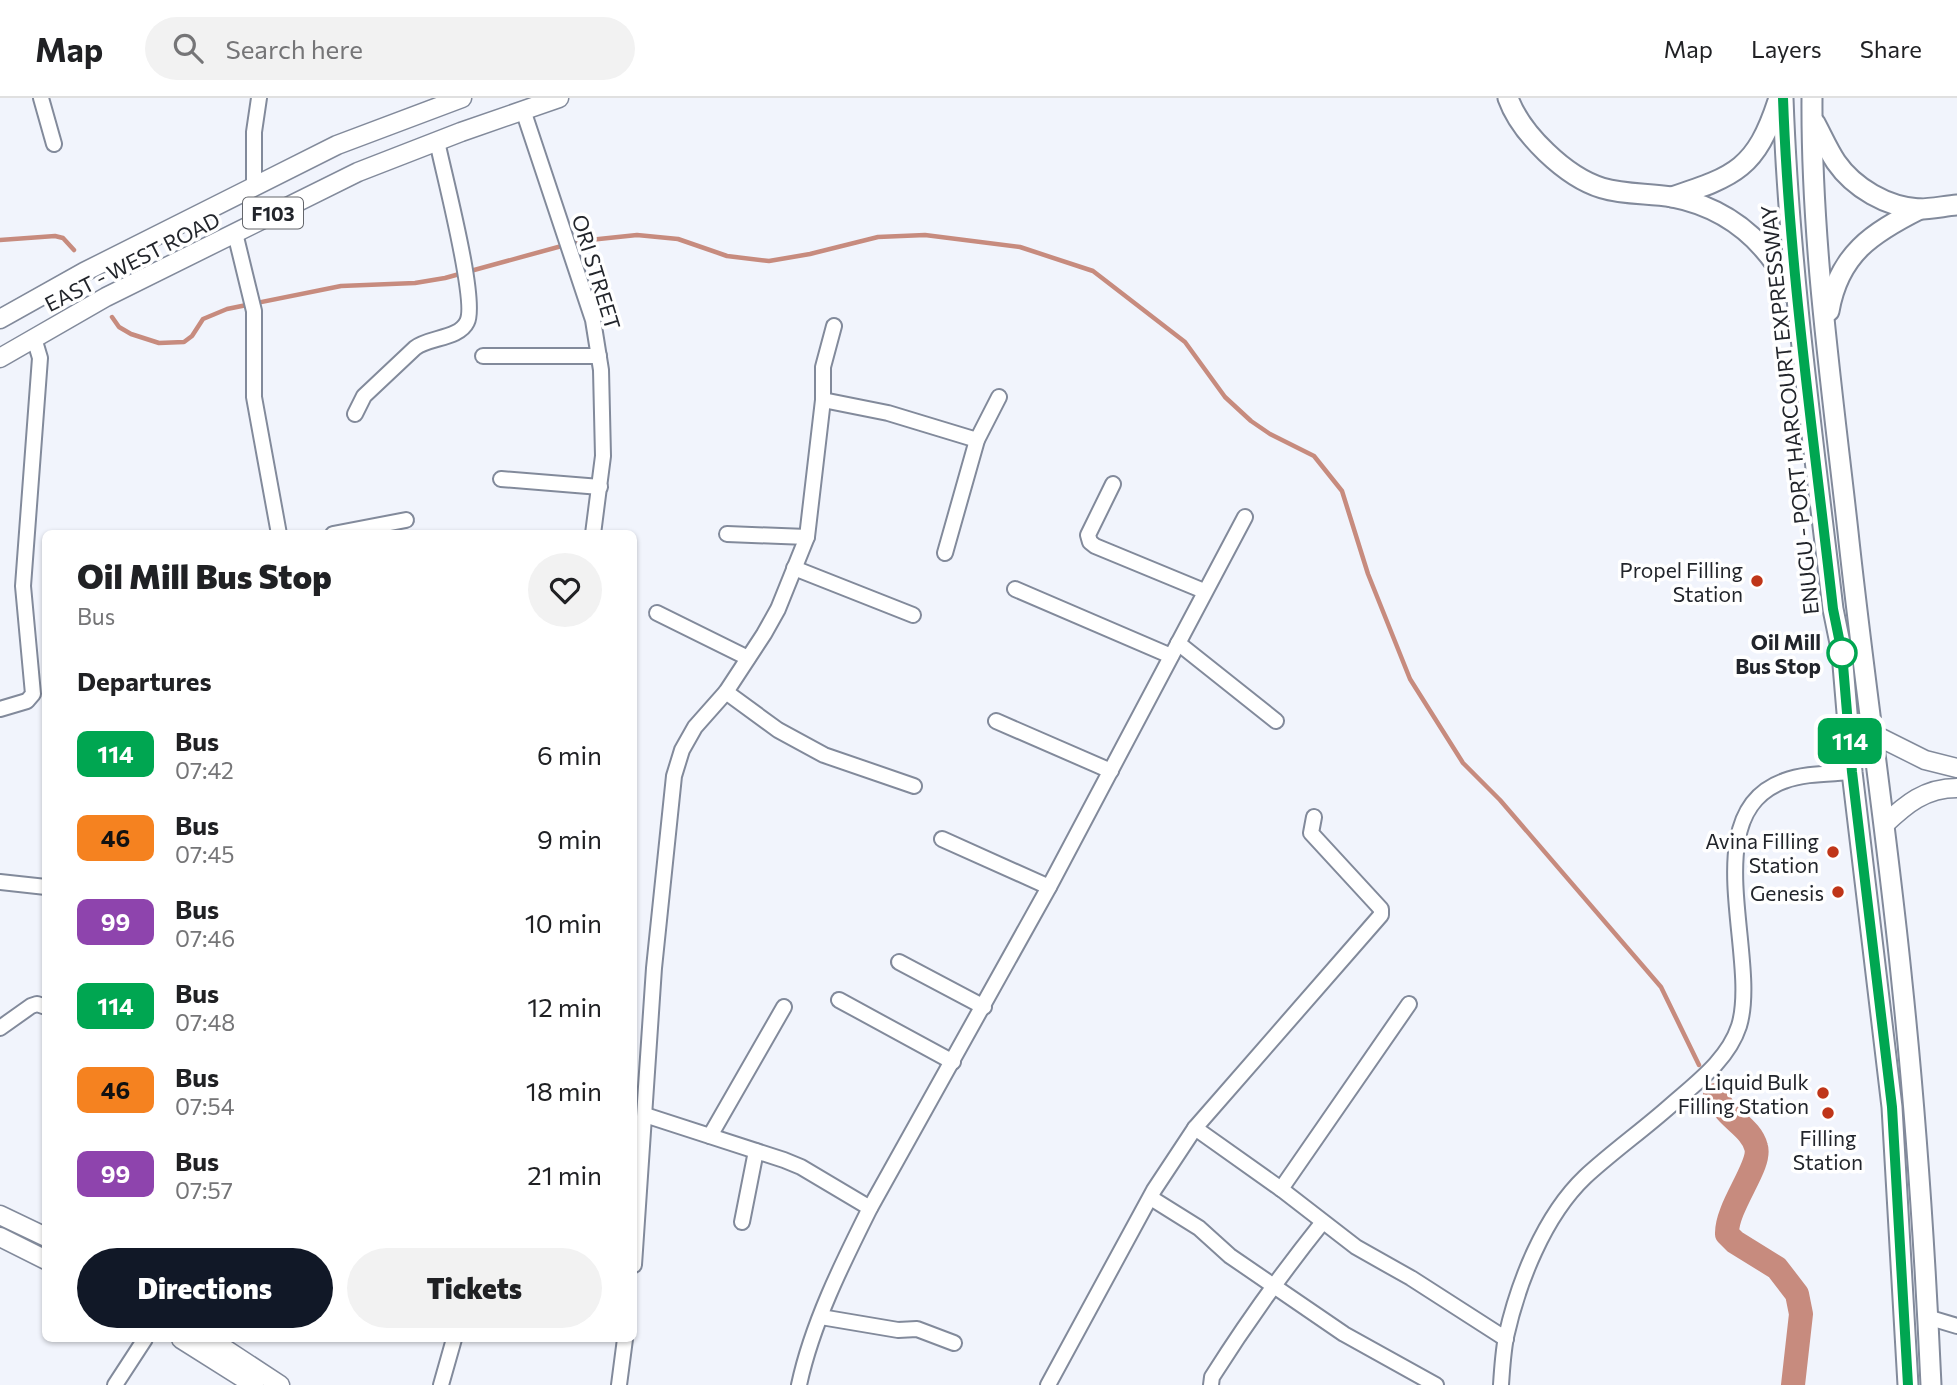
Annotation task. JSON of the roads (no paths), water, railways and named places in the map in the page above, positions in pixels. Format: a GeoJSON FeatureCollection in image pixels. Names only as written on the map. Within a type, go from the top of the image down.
{"type":"FeatureCollection","features":[{"type":"Feature","properties":{"kind":"highway"},"geometry":{"type":"LineString","coordinates":[[1507,98],[1523,126],[1539,146],[1576,176],[1602,188],[1632,194],[1672,197],[1704,208],[1726,218],[1760,242],[1774,259],[1798,304]]}},
{"type":"Feature","properties":{"kind":"highway"},"geometry":{"type":"LineString","coordinates":[[1672,197],[1717,182],[1748,161],[1761,145],[1781,98]]}},
{"type":"Feature","properties":{"kind":"highway","name":"ENUGU - PORT HARCOURT EXPRESSWAY"},"geometry":{"type":"LineString","coordinates":[[1781,98],[1798,304],[1833,609],[1842,653],[1852,772],[1892,1107],[1908,1385]]}},
{"type":"Feature","properties":{"kind":"highway"},"geometry":{"type":"LineString","coordinates":[[1812,107],[1836,163],[1863,189],[1880,199],[1901,206],[1920,209],[1957,205]]}},
{"type":"Feature","properties":{"kind":"highway"},"geometry":{"type":"LineString","coordinates":[[1812,107],[1815,205],[1826,330],[1902,982],[1931,1385]]}},
{"type":"Feature","properties":{"kind":"highway"},"geometry":{"type":"LineString","coordinates":[[1826,330],[1836,285],[1857,250],[1870,237],[1920,209]]}},
{"type":"Feature","properties":{"kind":"main road","name":"EAST - WEST ROAD"},"geometry":{"type":"LineString","coordinates":[[0,319],[84,272],[337,145],[462,98]]}},
{"type":"Feature","properties":{"kind":"main road","name":"EAST - WEST ROAD"},"geometry":{"type":"LineString","coordinates":[[0,358],[106,297],[358,172],[559,98]]}},
{"type":"Feature","properties":{"kind":"main road"},"geometry":{"type":"LineString","coordinates":[[1871,733],[1925,760],[1957,768]]}},
{"type":"Feature","properties":{"kind":"main road"},"geometry":{"type":"LineString","coordinates":[[1884,825],[1905,805],[1927,792],[1957,788]]}},
{"type":"Feature","properties":{"kind":"main road"},"geometry":{"type":"LineString","coordinates":[[0,1215],[42,1235]]}},
{"type":"Feature","properties":{"kind":"main road"},"geometry":{"type":"LineString","coordinates":[[0,1237],[42,1258]]}},
{"type":"Feature","properties":{"kind":"main road"},"geometry":{"type":"LineString","coordinates":[[186,1342],[254,1385]]}},
{"type":"Feature","properties":{"kind":"main road"},"geometry":{"type":"LineString","coordinates":[[215,1342],[280,1385]]}},
{"type":"Feature","properties":{"kind":"street"},"geometry":{"type":"LineString","coordinates":[[41,98],[54,144]]}},
{"type":"Feature","properties":{"kind":"street"},"geometry":{"type":"LineString","coordinates":[[254,186],[254,132],[259,98]]}},
{"type":"Feature","properties":{"kind":"street","name":"ORI STREET"},"geometry":{"type":"LineString","coordinates":[[523,110],[593,320],[599,356],[603,456],[594,530]]}},
{"type":"Feature","properties":{"kind":"street"},"geometry":{"type":"LineString","coordinates":[[355,414],[364,396],[415,348],[421,343],[461,330],[470,316],[468,285],[437,141]]}},
{"type":"Feature","properties":{"kind":"street"},"geometry":{"type":"LineString","coordinates":[[235,233],[254,311],[254,397],[278,530]]}},
{"type":"Feature","properties":{"kind":"street"},"geometry":{"type":"LineString","coordinates":[[637,1224],[654,968],[674,776],[682,750],[695,727],[726,691],[778,609],[807,537],[823,401],[823,367],[834,326]]}},
{"type":"Feature","properties":{"kind":"street"},"geometry":{"type":"LineString","coordinates":[[30,700],[33,688],[23,586],[40,358],[34,338]]}},
{"type":"Feature","properties":{"kind":"street"},"geometry":{"type":"LineString","coordinates":[[483,356],[599,356]]}},
{"type":"Feature","properties":{"kind":"street"},"geometry":{"type":"LineString","coordinates":[[945,553],[977,440],[999,397]]}},
{"type":"Feature","properties":{"kind":"street"},"geometry":{"type":"LineString","coordinates":[[823,401],[888,413],[977,440]]}},
{"type":"Feature","properties":{"kind":"street"},"geometry":{"type":"LineString","coordinates":[[501,479],[600,487]]}},
{"type":"Feature","properties":{"kind":"street"},"geometry":{"type":"LineString","coordinates":[[1113,484],[1088,535],[1090,542],[1204,591]]}},
{"type":"Feature","properties":{"kind":"street"},"geometry":{"type":"LineString","coordinates":[[799,1385],[803,1367],[845,1257],[870,1208],[984,1007],[1245,517]]}},
{"type":"Feature","properties":{"kind":"street"},"geometry":{"type":"LineString","coordinates":[[354,530],[406,520]]}},
{"type":"Feature","properties":{"kind":"street"},"geometry":{"type":"LineString","coordinates":[[727,534],[807,537]]}},
{"type":"Feature","properties":{"kind":"street"},"geometry":{"type":"LineString","coordinates":[[794,568],[913,615]]}},
{"type":"Feature","properties":{"kind":"street"},"geometry":{"type":"LineString","coordinates":[[1015,589],[1175,650],[1276,721]]}},
{"type":"Feature","properties":{"kind":"street"},"geometry":{"type":"LineString","coordinates":[[657,613],[748,658]]}},
{"type":"Feature","properties":{"kind":"street"},"geometry":{"type":"LineString","coordinates":[[726,691],[778,730],[824,755],[914,786]]}},
{"type":"Feature","properties":{"kind":"street"},"geometry":{"type":"LineString","coordinates":[[0,709],[30,700],[42,693]]}},
{"type":"Feature","properties":{"kind":"street"},"geometry":{"type":"LineString","coordinates":[[996,721],[1111,771]]}},
{"type":"Feature","properties":{"kind":"street"},"geometry":{"type":"LineString","coordinates":[[1501,1385],[1506,1339],[1521,1282],[1568,1196],[1585,1177],[1699,1081],[1717,1063],[1739,1026],[1744,991],[1735,879],[1738,837],[1743,819],[1753,803],[1770,787],[1782,781],[1852,772]]}},
{"type":"Feature","properties":{"kind":"street"},"geometry":{"type":"LineString","coordinates":[[1048,1385],[1151,1198],[1195,1128],[1381,915],[1381,909],[1311,833],[1314,817]]}},
{"type":"Feature","properties":{"kind":"street"},"geometry":{"type":"LineString","coordinates":[[942,839],[1049,887]]}},
{"type":"Feature","properties":{"kind":"street"},"geometry":{"type":"LineString","coordinates":[[0,882],[42,887]]}},
{"type":"Feature","properties":{"kind":"street"},"geometry":{"type":"LineString","coordinates":[[899,962],[984,1007]]}},
{"type":"Feature","properties":{"kind":"street"},"geometry":{"type":"LineString","coordinates":[[839,1000],[953,1062]]}},
{"type":"Feature","properties":{"kind":"street"},"geometry":{"type":"LineString","coordinates":[[1281,1189],[1409,1004]]}},
{"type":"Feature","properties":{"kind":"street"},"geometry":{"type":"LineString","coordinates":[[0,1028],[31,1006],[42,1006]]}},
{"type":"Feature","properties":{"kind":"street"},"geometry":{"type":"LineString","coordinates":[[710,1136],[784,1007]]}},
{"type":"Feature","properties":{"kind":"street"},"geometry":{"type":"LineString","coordinates":[[645,1115],[801,1167],[870,1208]]}},
{"type":"Feature","properties":{"kind":"street"},"geometry":{"type":"LineString","coordinates":[[1195,1128],[1356,1247],[1411,1278],[1506,1339]]}},
{"type":"Feature","properties":{"kind":"street"},"geometry":{"type":"LineString","coordinates":[[742,1222],[756,1152]]}},
{"type":"Feature","properties":{"kind":"street"},"geometry":{"type":"LineString","coordinates":[[1151,1198],[1199,1228],[1230,1256],[1344,1334],[1436,1385]]}},
{"type":"Feature","properties":{"kind":"street"},"geometry":{"type":"LineString","coordinates":[[1211,1385],[1212,1377],[1272,1285],[1322,1223]]}},
{"type":"Feature","properties":{"kind":"street"},"geometry":{"type":"LineString","coordinates":[[821,1317],[898,1330],[916,1329],[954,1343]]}},
{"type":"Feature","properties":{"kind":"street"},"geometry":{"type":"LineString","coordinates":[[1927,1317],[1957,1326]]}},
{"type":"Feature","properties":{"kind":"street"},"geometry":{"type":"LineString","coordinates":[[116,1385],[143,1342]]}},
{"type":"Feature","properties":{"kind":"street"},"geometry":{"type":"LineString","coordinates":[[441,1385],[453,1342]]}},
{"type":"Feature","properties":{"kind":"street"},"geometry":{"type":"LineString","coordinates":[[618,1385],[625,1342]]}},
{"type":"Feature","properties":{"kind":"waterway"},"geometry":{"type":"LineString","coordinates":[[112,317],[119,327],[131,334],[159,343],[184,342],[192,336],[203,319],[227,309],[341,286],[415,283],[445,278],[580,241],[637,235],[678,239],[727,256],[769,261],[878,237],[925,235],[1020,247],[1093,271],[1185,342],[1225,397],[1251,421],[1270,434],[1314,456],[1342,491],[1368,574],[1410,679],[1463,763],[1500,800],[1661,987],[1699,1065]]}},
{"type":"Feature","properties":{"kind":"waterway"},"geometry":{"type":"LineString","coordinates":[[0,240],[55,236],[63,238],[74,250]]}},
{"type":"Feature","properties":{"kind":"waterway"},"geometry":{"type":"LineString","coordinates":[[1715,1095],[1726,1111],[1748,1133],[1756,1147],[1754,1164],[1732,1212],[1727,1234],[1735,1242],[1777,1268],[1797,1294],[1801,1314],[1793,1385]]}},
{"type":"Feature","properties":{"kind":"place","name":"Propel Filling Station"},"geometry":{"type":"Point","coordinates":[1757,581]}},
{"type":"Feature","properties":{"kind":"place","name":"Oil Mill Bus Stop"},"geometry":{"type":"Point","coordinates":[1842,653]}},
{"type":"Feature","properties":{"kind":"place","name":"Avina Filling Station"},"geometry":{"type":"Point","coordinates":[1833,852]}},
{"type":"Feature","properties":{"kind":"place","name":"Genesis"},"geometry":{"type":"Point","coordinates":[1838,892]}},
{"type":"Feature","properties":{"kind":"place","name":"Liquid Bulk Filling Station"},"geometry":{"type":"Point","coordinates":[1823,1093]}},
{"type":"Feature","properties":{"kind":"place","name":"Filling Station"},"geometry":{"type":"Point","coordinates":[1828,1113]}}]}
